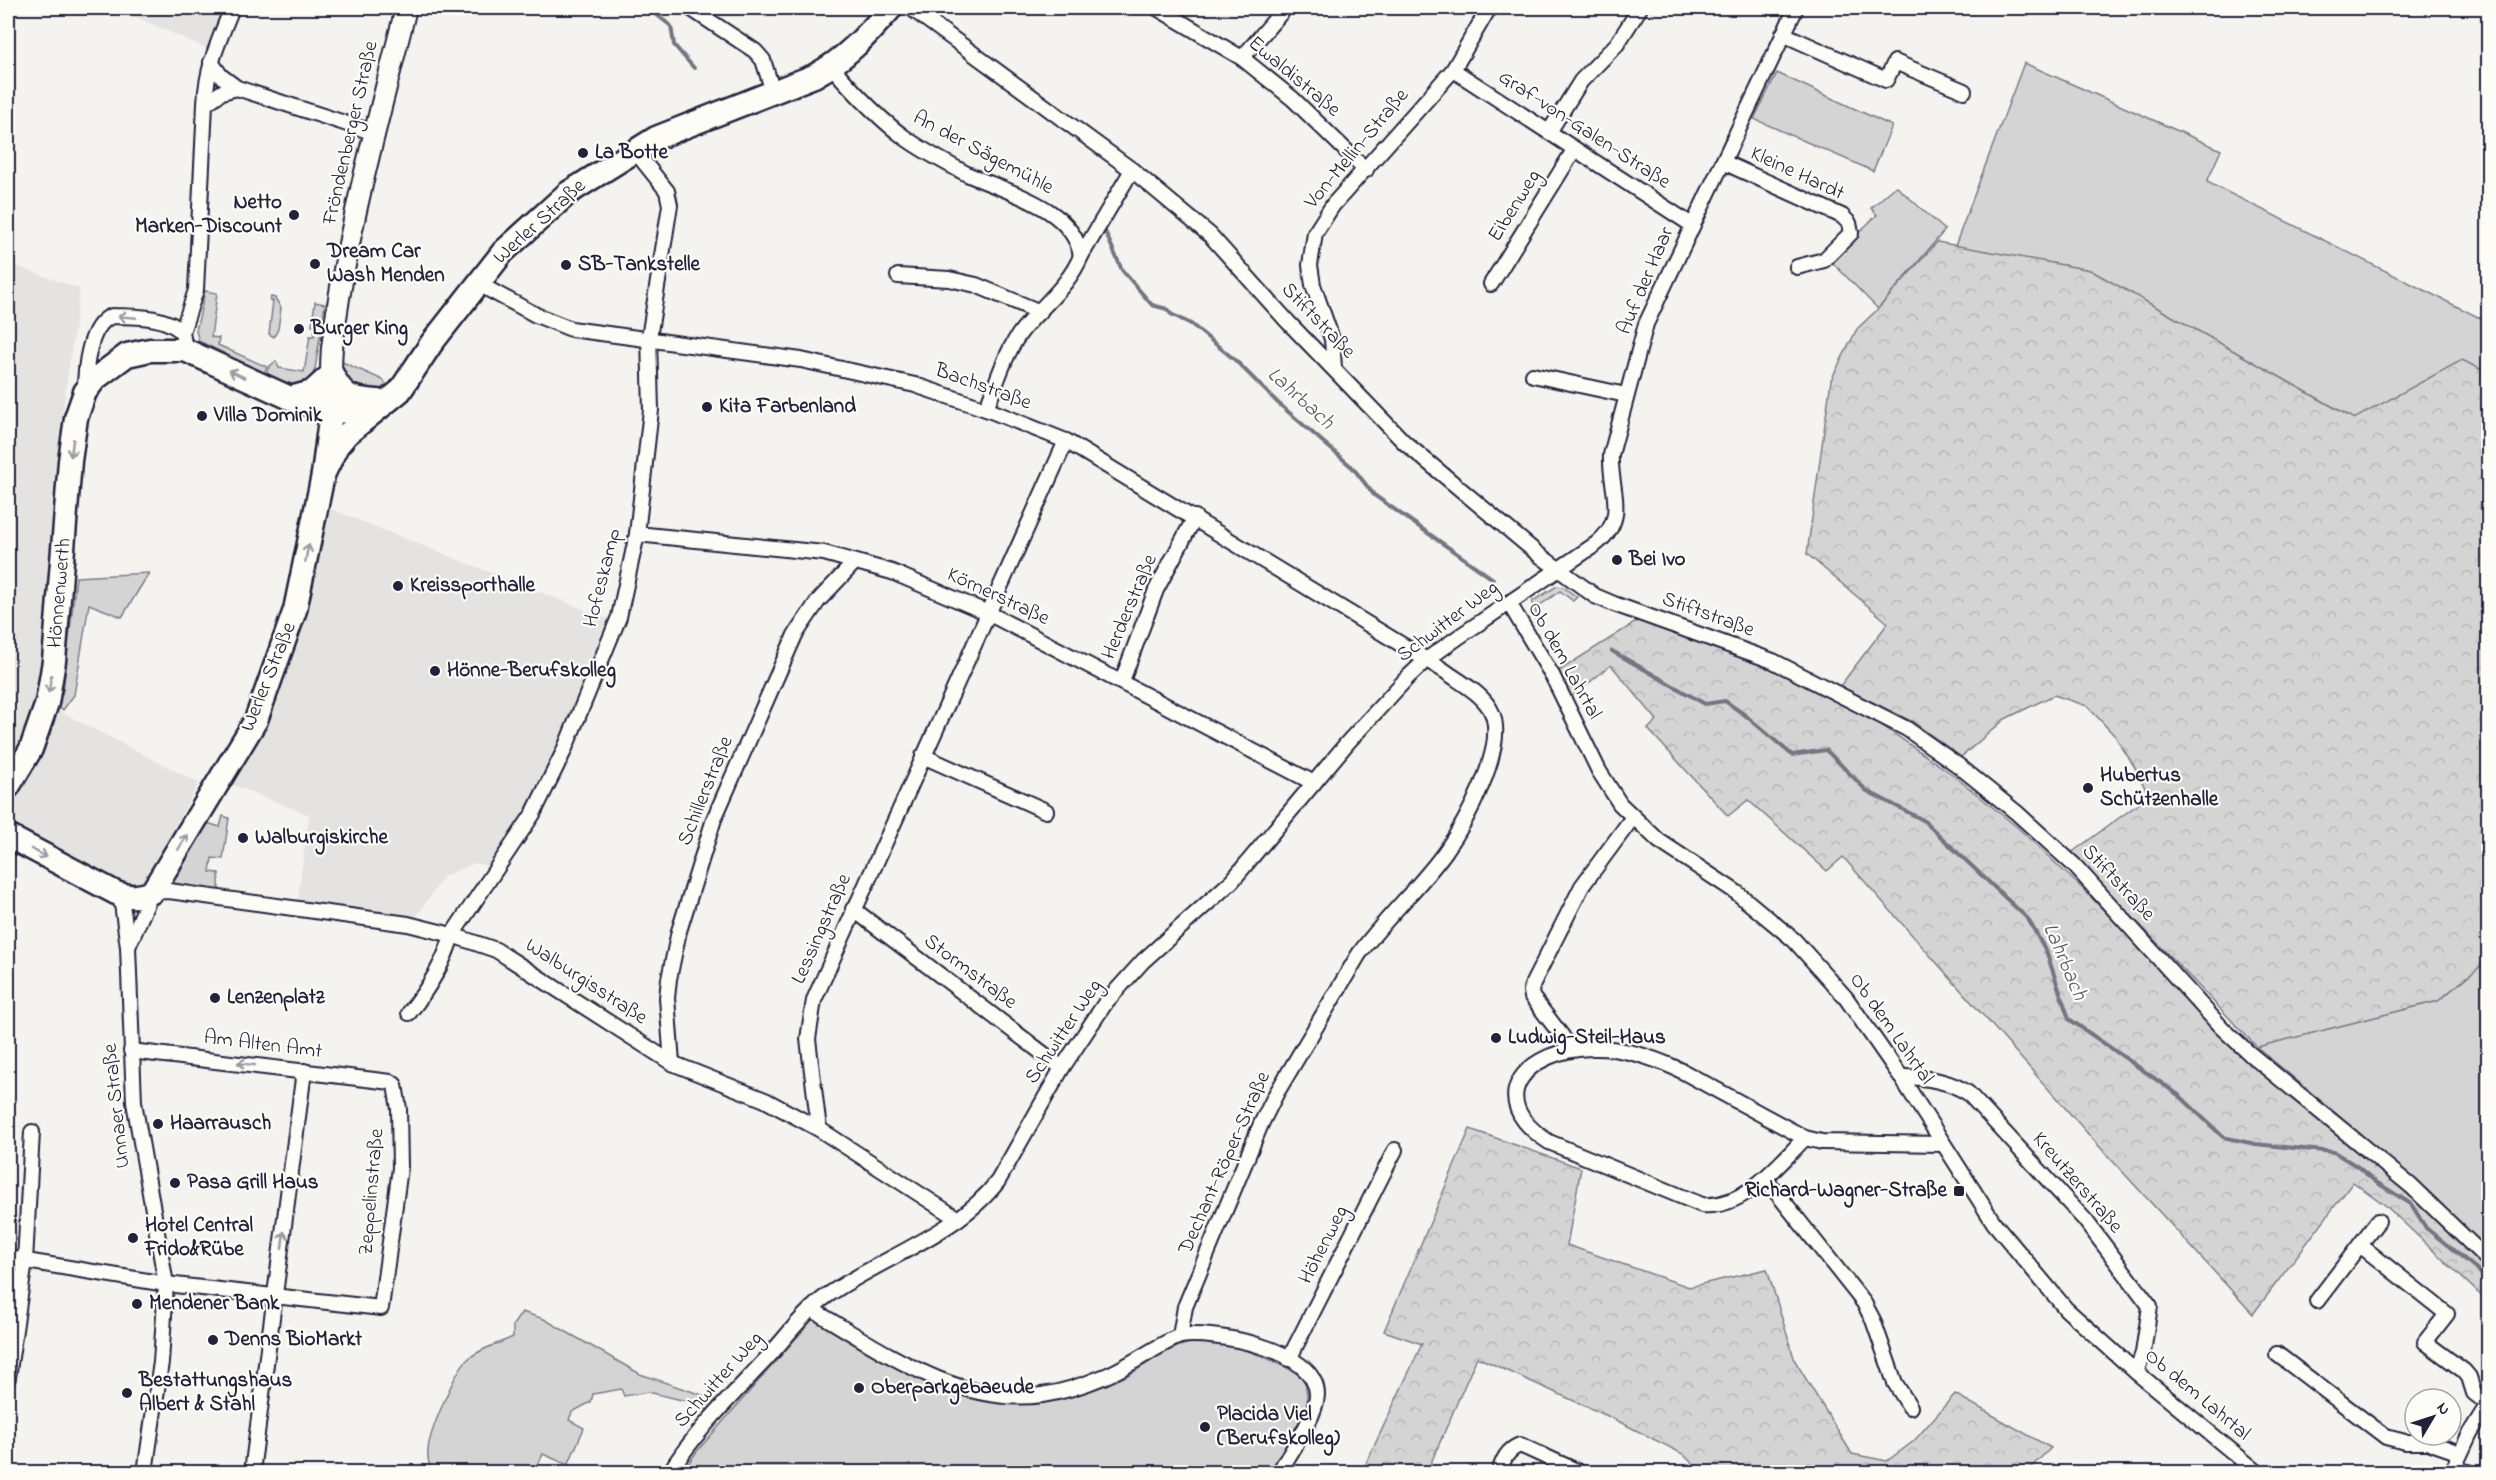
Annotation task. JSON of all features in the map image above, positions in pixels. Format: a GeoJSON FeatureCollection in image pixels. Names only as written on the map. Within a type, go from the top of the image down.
{"type":"FeatureCollection","features":[{"type":"Feature","properties":{"kind":"main road","name":"Fröndenberger Straße"},"geometry":{"type":"LineString","coordinates":[[331,412],[332,350],[342,284],[405,8]]}},
{"type":"Feature","properties":{"kind":"main road","name":"Werler Straße"},"geometry":{"type":"LineString","coordinates":[[323,475],[337,446],[347,434],[400,391],[477,283],[503,252],[547,211],[586,180],[656,138],[832,67],[864,39],[891,8]]}},
{"type":"Feature","properties":{"kind":"main road","name":"Hönnenwerth"},"geometry":{"type":"LineString","coordinates":[[8,787],[31,749],[47,703],[57,627],[70,461],[76,418],[85,380],[127,355],[183,341],[290,398],[331,412]]}},
{"type":"Feature","properties":{"kind":"main road"},"geometry":{"type":"LineString","coordinates":[[290,398],[312,392],[332,374],[341,390],[350,398],[388,402]]}},
{"type":"Feature","properties":{"kind":"main road"},"geometry":{"type":"LineString","coordinates":[[290,398],[314,421],[323,475]]}},
{"type":"Feature","properties":{"kind":"main road"},"geometry":{"type":"LineString","coordinates":[[331,412],[351,411],[388,402]]}},
{"type":"Feature","properties":{"kind":"main road","name":"Werler Straße"},"geometry":{"type":"LineString","coordinates":[[152,892],[256,720],[296,610],[323,475],[331,412]]}},
{"type":"Feature","properties":{"kind":"main road"},"geometry":{"type":"LineString","coordinates":[[8,836],[116,893],[130,897],[143,896],[152,892]]}},
{"type":"Feature","properties":{"kind":"street"},"geometry":{"type":"LineString","coordinates":[[183,341],[196,290],[206,85],[211,62],[232,8]]}},
{"type":"Feature","properties":{"kind":"street"},"geometry":{"type":"LineString","coordinates":[[690,8],[755,51],[763,60],[773,92]]}},
{"type":"Feature","properties":{"kind":"street","name":"Stiftstraße"},"geometry":{"type":"LineString","coordinates":[[911,8],[1131,170],[1210,235],[1288,322],[1405,443],[1558,570],[1596,596],[1614,604],[1773,661],[1907,729],[1959,766],[2017,813],[2074,865],[2235,1041],[2411,1186],[2488,1260]]}},
{"type":"Feature","properties":{"kind":"street","name":"Ewaldistraße"},"geometry":{"type":"LineString","coordinates":[[1157,8],[1242,58],[1293,99],[1366,170]]}},
{"type":"Feature","properties":{"kind":"street"},"geometry":{"type":"LineString","coordinates":[[1242,58],[1285,8]]}},
{"type":"Feature","properties":{"kind":"street","name":"Von-Mellin-Straße"},"geometry":{"type":"LineString","coordinates":[[1334,368],[1332,339],[1313,285],[1310,265],[1311,248],[1321,221],[1453,70],[1489,8]]}},
{"type":"Feature","properties":{"kind":"street"},"geometry":{"type":"LineString","coordinates":[[1549,132],[1581,81],[1617,44],[1640,8]]}},
{"type":"Feature","properties":{"kind":"street","name":"Auf der Haar"},"geometry":{"type":"LineString","coordinates":[[1558,570],[1604,538],[1613,524],[1617,507],[1611,474],[1611,455],[1646,324],[1796,8]]}},
{"type":"Feature","properties":{"kind":"street"},"geometry":{"type":"LineString","coordinates":[[1783,34],[1886,80],[1895,62],[1965,91]]}},
{"type":"Feature","properties":{"kind":"street"},"geometry":{"type":"LineString","coordinates":[[211,62],[221,76],[237,88],[375,133]]}},
{"type":"Feature","properties":{"kind":"street","name":"An der Sägemühle"},"geometry":{"type":"LineString","coordinates":[[832,67],[905,138],[966,173],[1032,202],[1054,216],[1070,230],[1079,242],[1082,256]]}},
{"type":"Feature","properties":{"kind":"street","name":"Graf-von-Galen-Straße"},"geometry":{"type":"LineString","coordinates":[[1453,70],[1692,225]]}},
{"type":"Feature","properties":{"kind":"street"},"geometry":{"type":"LineString","coordinates":[[206,104],[222,92],[237,88]]}},
{"type":"Feature","properties":{"kind":"street","name":"Eibenweg"},"geometry":{"type":"LineString","coordinates":[[1491,284],[1574,150]]}},
{"type":"Feature","properties":{"kind":"street","name":"Hofeskamp"},"geometry":{"type":"LineString","coordinates":[[410,1013],[428,988],[448,951],[452,935],[533,814],[563,753],[619,617],[637,534],[651,410],[649,338],[670,205],[667,191],[634,151]]}},
{"type":"Feature","properties":{"kind":"street","name":"Kleine Hardt"},"geometry":{"type":"LineString","coordinates":[[1723,162],[1842,216],[1849,223],[1851,233],[1824,260],[1797,267]]}},
{"type":"Feature","properties":{"kind":"street"},"geometry":{"type":"LineString","coordinates":[[986,409],[1013,345],[1023,329],[1076,268],[1131,170]]}},
{"type":"Feature","properties":{"kind":"street"},"geometry":{"type":"LineString","coordinates":[[898,276],[949,279],[976,285],[1040,312]]}},
{"type":"Feature","properties":{"kind":"street","name":"Bachstraße"},"geometry":{"type":"LineString","coordinates":[[477,283],[536,315],[571,329],[801,360],[915,385],[986,409],[1066,441],[1195,517],[1426,660]]}},
{"type":"Feature","properties":{"kind":"street","name":"Hönnenwerth"},"geometry":{"type":"LineString","coordinates":[[85,380],[97,328],[101,322],[112,316],[164,321],[183,341]]}},
{"type":"Feature","properties":{"kind":"street"},"geometry":{"type":"LineString","coordinates":[[1533,375],[1626,395]]}},
{"type":"Feature","properties":{"kind":"street","name":"Lessingstraße"},"geometry":{"type":"LineString","coordinates":[[819,1129],[809,1062],[810,1018],[821,981],[1066,441]]}},
{"type":"Feature","properties":{"kind":"street","name":"Herderstraße"},"geometry":{"type":"LineString","coordinates":[[1122,681],[1156,590],[1195,517]]}},
{"type":"Feature","properties":{"kind":"street","name":"Körnerstraße"},"geometry":{"type":"LineString","coordinates":[[637,534],[824,553],[892,572],[988,613],[1314,783]]}},
{"type":"Feature","properties":{"kind":"street","name":"Schillerstraße"},"geometry":{"type":"LineString","coordinates":[[672,1063],[667,998],[669,979],[679,931],[714,819],[795,635],[818,601],[855,562]]}},
{"type":"Feature","properties":{"kind":"street","name":"Schwitter Weg"},"geometry":{"type":"LineString","coordinates":[[670,1473],[696,1436],[811,1309],[844,1285],[958,1219],[988,1194],[998,1181],[1062,1068],[1106,1002],[1126,978],[1232,881],[1355,734],[1426,660],[1558,570]]}},
{"type":"Feature","properties":{"kind":"street","name":"Ob dem Lahrtal"},"geometry":{"type":"LineString","coordinates":[[1509,603],[1552,675],[1599,771],[1620,804],[1659,842],[1710,874],[1758,909],[1794,940],[1846,998],[1901,1077],[1994,1223],[2029,1266],[2082,1325],[2257,1473]]}},
{"type":"Feature","properties":{"kind":"street","name":"Dechant-Röper-Straße"},"geometry":{"type":"LineString","coordinates":[[1180,1336],[1185,1307],[1261,1124],[1276,1094],[1359,954],[1445,852],[1457,833],[1491,762],[1496,732],[1493,715],[1487,703],[1445,671],[1426,660]]}},
{"type":"Feature","properties":{"kind":"street"},"geometry":{"type":"LineString","coordinates":[[923,756],[1046,811]]}},
{"type":"Feature","properties":{"kind":"street"},"geometry":{"type":"LineString","coordinates":[[1570,1050],[1532,997],[1533,983],[1582,886],[1633,818]]}},
{"type":"Feature","properties":{"kind":"street","name":"Walburgisstraße"},"geometry":{"type":"LineString","coordinates":[[152,892],[169,891],[408,924],[452,935],[496,950],[672,1063],[765,1100],[819,1129],[958,1219]]}},
{"type":"Feature","properties":{"kind":"street","name":"Unnaer Straße"},"geometry":{"type":"LineString","coordinates":[[128,947],[152,892]]}},
{"type":"Feature","properties":{"kind":"street","name":"Unnaer Straße"},"geometry":{"type":"LineString","coordinates":[[116,893],[122,904],[128,947],[134,1102],[166,1284],[161,1362],[145,1473]]}},
{"type":"Feature","properties":{"kind":"street","name":"Stormstraße"},"geometry":{"type":"LineString","coordinates":[[854,909],[1062,1068]]}},
{"type":"Feature","properties":{"kind":"street"},"geometry":{"type":"LineString","coordinates":[[1805,1138],[1765,1178],[1725,1203],[1702,1205],[1549,1142],[1530,1128],[1516,1108],[1515,1089],[1527,1070],[1552,1054],[1593,1048],[1614,1050],[1663,1062],[1805,1138],[1822,1142],[1943,1144]]}},
{"type":"Feature","properties":{"kind":"street","name":"Am Alten Amt"},"geometry":{"type":"LineString","coordinates":[[131,1050],[391,1082]]}},
{"type":"Feature","properties":{"kind":"street"},"geometry":{"type":"LineString","coordinates":[[252,1473],[304,1071]]}},
{"type":"Feature","properties":{"kind":"street","name":"Kreutzerstraße"},"geometry":{"type":"LineString","coordinates":[[1901,1077],[1926,1077],[1968,1093],[2085,1220],[2150,1306],[2143,1353],[2136,1372]]}},
{"type":"Feature","properties":{"kind":"street","name":"Zeppelinstraße"},"geometry":{"type":"LineString","coordinates":[[275,1298],[381,1308],[400,1168],[399,1109],[397,1090],[391,1082]]}},
{"type":"Feature","properties":{"kind":"street"},"geometry":{"type":"LineString","coordinates":[[8,1378],[25,1261],[32,1132]]}},
{"type":"Feature","properties":{"kind":"street","name":"Höhenweg"},"geometry":{"type":"LineString","coordinates":[[1289,1359],[1395,1150]]}},
{"type":"Feature","properties":{"kind":"street"},"geometry":{"type":"LineString","coordinates":[[1765,1178],[1864,1303],[1873,1320],[1895,1383],[1910,1407]]}},
{"type":"Feature","properties":{"kind":"street"},"geometry":{"type":"LineString","coordinates":[[2317,1301],[2378,1221]]}},
{"type":"Feature","properties":{"kind":"street"},"geometry":{"type":"LineString","coordinates":[[2360,1245],[2447,1314],[2425,1342],[2464,1371],[2469,1377],[2474,1393],[2488,1404],[2478,1418],[2453,1471],[2469,1473]]}},
{"type":"Feature","properties":{"kind":"street"},"geometry":{"type":"LineString","coordinates":[[8,1258],[166,1284],[275,1298]]}},
{"type":"Feature","properties":{"kind":"street"},"geometry":{"type":"LineString","coordinates":[[811,1309],[929,1375],[984,1394],[1000,1396],[1062,1392],[1124,1368],[1164,1343],[1180,1336],[1196,1334],[1235,1338],[1289,1359],[1311,1377],[1316,1390],[1317,1397],[1312,1414],[1279,1473]]}},
{"type":"Feature","properties":{"kind":"street"},"geometry":{"type":"LineString","coordinates":[[2277,1354],[2386,1437],[2405,1442],[2428,1442],[2460,1454]]}},
{"type":"Feature","properties":{"kind":"street"},"geometry":{"type":"LineString","coordinates":[[1499,1473],[1504,1457],[1514,1447],[1520,1445],[1579,1473]]}},
{"type":"Feature","properties":{"kind":"shaded area"},"geometry":{"type":"Polygon","coordinates":[[[115,8],[224,8],[208,49],[115,8]]]}},
{"type":"Feature","properties":{"kind":"shaded area"},"geometry":{"type":"Polygon","coordinates":[[[8,263],[80,289],[60,429],[50,599],[44,665],[37,700],[199,783],[142,884],[131,888],[8,822],[8,263]]]}},
{"type":"Feature","properties":{"kind":"shaded area","name":"Hönne-Berufskolleg"},"geometry":{"type":"Polygon","coordinates":[[[323,506],[613,621],[558,752],[528,813],[492,867],[475,863],[444,876],[413,921],[297,905],[309,815],[226,782],[323,506]]]}},
{"type":"Feature","properties":{"kind":"green space"},"geometry":{"type":"Polygon","coordinates":[[[2024,63],[2221,150],[2207,182],[2488,322],[2488,373],[2462,360],[2355,419],[2090,270],[1955,246],[2024,63]]]}},
{"type":"Feature","properties":{"kind":"green space"},"geometry":{"type":"Polygon","coordinates":[[[1777,73],[1892,126],[1873,171],[1754,119],[1777,73]]]}},
{"type":"Feature","properties":{"kind":"green space"},"geometry":{"type":"Polygon","coordinates":[[[1896,186],[1945,230],[1878,309],[1830,260],[1877,215],[1871,208],[1896,186]]]}},
{"type":"Feature","properties":{"kind":"green space"},"geometry":{"type":"Polygon","coordinates":[[[1937,242],[2090,270],[2354,419],[2462,360],[2488,373],[2488,960],[2438,1001],[2257,1047],[2071,853],[2149,796],[2115,736],[2087,706],[2054,695],[2005,719],[1961,757],[1913,722],[1840,686],[1888,623],[1807,554],[1831,380],[1857,329],[1878,309],[1937,242]]]}},
{"type":"Feature","properties":{"kind":"green space"},"geometry":{"type":"Polygon","coordinates":[[[205,291],[217,293],[211,337],[219,338],[218,345],[267,367],[264,373],[199,341],[196,331],[205,291]]]}},
{"type":"Feature","properties":{"kind":"green space"},"geometry":{"type":"Polygon","coordinates":[[[271,297],[275,298],[281,308],[278,329],[274,337],[269,334],[273,301],[270,301],[271,297]]]}},
{"type":"Feature","properties":{"kind":"green space"},"geometry":{"type":"Polygon","coordinates":[[[315,302],[325,304],[315,369],[311,377],[300,384],[294,384],[266,374],[269,367],[276,361],[279,368],[304,372],[310,336],[314,336],[315,326],[312,325],[315,302]]]}},
{"type":"Feature","properties":{"kind":"green space"},"geometry":{"type":"Polygon","coordinates":[[[340,361],[383,380],[387,385],[378,390],[357,391],[342,374],[340,361]]]}},
{"type":"Feature","properties":{"kind":"green space"},"geometry":{"type":"Polygon","coordinates":[[[149,573],[122,617],[89,604],[74,695],[63,710],[56,708],[63,691],[76,577],[149,573]]]}},
{"type":"Feature","properties":{"kind":"green space"},"geometry":{"type":"Polygon","coordinates":[[[1557,586],[1563,587],[1577,597],[1573,601],[1560,591],[1535,609],[1540,624],[1538,626],[1532,612],[1533,601],[1557,586]]]}},
{"type":"Feature","properties":{"kind":"green space"},"geometry":{"type":"Polygon","coordinates":[[[1647,615],[1831,690],[1952,774],[2017,827],[2083,889],[2247,1058],[2406,1190],[2488,1270],[2488,1302],[2385,1205],[2353,1182],[2253,1314],[2097,1144],[1843,857],[1827,871],[1748,800],[1728,816],[1648,729],[1657,720],[1611,665],[1565,702],[1552,675],[1647,615]]]}},
{"type":"Feature","properties":{"kind":"green space"},"geometry":{"type":"Polygon","coordinates":[[[223,816],[229,818],[223,859],[212,858],[210,872],[219,873],[219,896],[169,891],[207,823],[220,827],[223,816]]]}},
{"type":"Feature","properties":{"kind":"green space"},"geometry":{"type":"Polygon","coordinates":[[[2488,960],[2488,1252],[2415,1180],[2257,1047],[2438,1001],[2488,960]]]}},
{"type":"Feature","properties":{"kind":"green space"},"geometry":{"type":"Polygon","coordinates":[[[1470,1129],[1581,1168],[1567,1245],[1689,1287],[1767,1269],[1795,1361],[1852,1454],[1887,1461],[1914,1441],[1955,1394],[2051,1448],[2026,1472],[1701,1472],[1683,1454],[1612,1418],[1477,1357],[1427,1472],[1362,1472],[1422,1344],[1384,1331],[1470,1129]]]}},
{"type":"Feature","properties":{"kind":"green space"},"geometry":{"type":"Polygon","coordinates":[[[522,1312],[544,1319],[640,1374],[723,1402],[711,1416],[703,1405],[648,1392],[624,1396],[621,1389],[593,1394],[591,1402],[572,1412],[569,1420],[584,1428],[568,1465],[543,1454],[535,1472],[432,1472],[428,1456],[429,1442],[456,1376],[472,1356],[513,1337],[513,1325],[522,1312]]]}},
{"type":"Feature","properties":{"kind":"green space"},"geometry":{"type":"Polygon","coordinates":[[[813,1319],[914,1376],[969,1396],[997,1402],[1026,1404],[1050,1402],[1075,1396],[1131,1374],[1172,1349],[1190,1343],[1203,1342],[1218,1343],[1250,1352],[1294,1372],[1305,1379],[1308,1405],[1271,1472],[682,1472],[698,1450],[813,1319]]]}},
{"type":"Feature","properties":{"kind":"waterway","name":"Lahrbach"},"geometry":{"type":"LineString","coordinates":[[648,8],[671,26],[674,45],[694,68]]}},
{"type":"Feature","properties":{"kind":"waterway","name":"Lahrbach"},"geometry":{"type":"LineString","coordinates":[[1104,229],[1122,270],[1152,305],[1167,309],[1171,314],[1191,324],[1235,360],[1278,403],[1353,468],[1374,495],[1493,579]]}},
{"type":"Feature","properties":{"kind":"waterway","name":"Lahrbach"},"geometry":{"type":"LineString","coordinates":[[1612,651],[1705,704],[1725,701],[1792,755],[1826,750],[1867,791],[1923,820],[2028,919],[2046,951],[2069,1019],[2180,1096],[2223,1137],[2255,1144],[2334,1152],[2358,1167],[2376,1182],[2411,1204],[2426,1228],[2478,1270],[2488,1283]]}},
{"type":"Feature","properties":{"kind":"place","name":"La Botte"},"geometry":{"type":"Point","coordinates":[583,153]}},
{"type":"Feature","properties":{"kind":"place","name":"Netto Marken-Discount"},"geometry":{"type":"Point","coordinates":[294,215]}},
{"type":"Feature","properties":{"kind":"place","name":"Dream Car Wash Menden"},"geometry":{"type":"Point","coordinates":[315,264]}},
{"type":"Feature","properties":{"kind":"place","name":"SB-Tankstelle"},"geometry":{"type":"Point","coordinates":[566,265]}},
{"type":"Feature","properties":{"kind":"place","name":"Burger King"},"geometry":{"type":"Point","coordinates":[299,329]}},
{"type":"Feature","properties":{"kind":"place","name":"Kita Farbenland"},"geometry":{"type":"Point","coordinates":[707,407]}},
{"type":"Feature","properties":{"kind":"place","name":"Villa Dominik"},"geometry":{"type":"Point","coordinates":[202,416]}},
{"type":"Feature","properties":{"kind":"place","name":"Bei Ivo"},"geometry":{"type":"Point","coordinates":[1617,560]}},
{"type":"Feature","properties":{"kind":"place","name":"Kreissporthalle"},"geometry":{"type":"Point","coordinates":[398,586]}},
{"type":"Feature","properties":{"kind":"place","name":"Hönne-Berufskolleg"},"geometry":{"type":"Point","coordinates":[435,671]}},
{"type":"Feature","properties":{"kind":"place","name":"Hubertus Schützenhalle"},"geometry":{"type":"Point","coordinates":[2088,788]}},
{"type":"Feature","properties":{"kind":"place","name":"Walburgiskirche"},"geometry":{"type":"Point","coordinates":[243,838]}},
{"type":"Feature","properties":{"kind":"place","name":"Lenzenplatz"},"geometry":{"type":"Point","coordinates":[215,998]}},
{"type":"Feature","properties":{"kind":"place","name":"Ludwig-Steil-Haus"},"geometry":{"type":"Point","coordinates":[1496,1038]}},
{"type":"Feature","properties":{"kind":"place","name":"Haarrausch"},"geometry":{"type":"Point","coordinates":[158,1124]}},
{"type":"Feature","properties":{"kind":"place","name":"Pasa Grill Haus"},"geometry":{"type":"Point","coordinates":[175,1183]}},
{"type":"Feature","properties":{"kind":"place","name":"Richard-Wagner-Straße"},"geometry":{"type":"Point","coordinates":[1959,1191]}},
{"type":"Feature","properties":{"kind":"place","name":"Hotel Central Frido&Rübe"},"geometry":{"type":"Point","coordinates":[133,1238]}},
{"type":"Feature","properties":{"kind":"place","name":"Mendener Bank"},"geometry":{"type":"Point","coordinates":[137,1304]}},
{"type":"Feature","properties":{"kind":"place","name":"Denns BioMarkt"},"geometry":{"type":"Point","coordinates":[213,1340]}},
{"type":"Feature","properties":{"kind":"place","name":"Oberparkgebaeude"},"geometry":{"type":"Point","coordinates":[859,1388]}},
{"type":"Feature","properties":{"kind":"place","name":"Bestattungshaus Albert & Stahl"},"geometry":{"type":"Point","coordinates":[127,1393]}},
{"type":"Feature","properties":{"kind":"place","name":"Placida Viel (Berufskolleg)"},"geometry":{"type":"Point","coordinates":[1205,1427]}}]}
